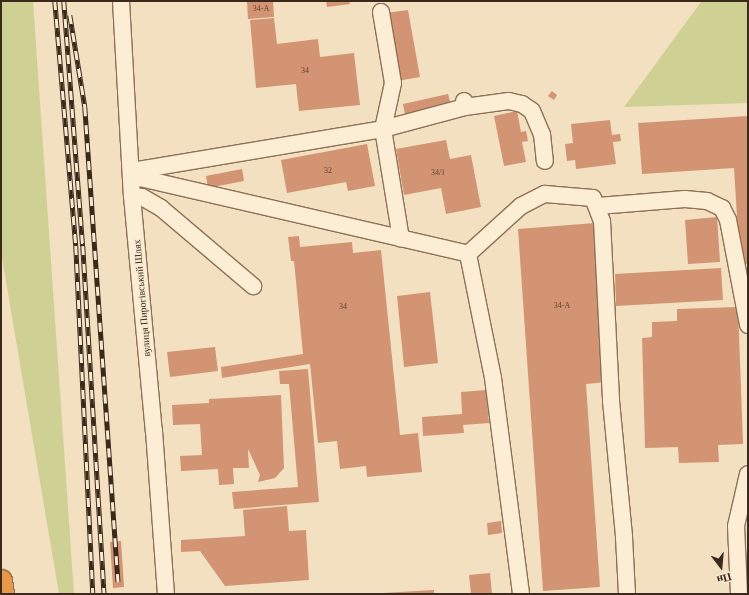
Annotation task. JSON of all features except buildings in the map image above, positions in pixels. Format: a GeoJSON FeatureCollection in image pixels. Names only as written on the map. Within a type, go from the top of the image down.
{"type":"FeatureCollection","features":[{"type":"Feature","properties":{"kind":"highway"},"geometry":{"type":"LineString","coordinates":[[1,581],[3,594]]}},
{"type":"Feature","properties":{"kind":"street","name":"вулиця Пирогівський Шлях"},"geometry":{"type":"LineString","coordinates":[[121,1],[132,171],[132,196],[154,431],[166,594]]}},
{"type":"Feature","properties":{"kind":"street"},"geometry":{"type":"LineString","coordinates":[[381,12],[393,83],[383,129],[401,238]]}},
{"type":"Feature","properties":{"kind":"street"},"geometry":{"type":"LineString","coordinates":[[132,171],[383,129],[464,104],[509,101],[522,104],[532,111],[542,134],[545,161]]}},
{"type":"Feature","properties":{"kind":"street"},"geometry":{"type":"LineString","coordinates":[[132,171],[140,178],[468,254]]}},
{"type":"Feature","properties":{"kind":"street"},"geometry":{"type":"LineString","coordinates":[[468,254],[521,206],[545,194],[593,198],[598,206],[602,221],[611,401],[624,537],[627,594]]}},
{"type":"Feature","properties":{"kind":"street"},"geometry":{"type":"LineString","coordinates":[[132,196],[142,197],[161,208],[253,286]]}},
{"type":"Feature","properties":{"kind":"street"},"geometry":{"type":"LineString","coordinates":[[598,206],[686,199],[707,201],[722,208],[728,220],[748,325]]}},
{"type":"Feature","properties":{"kind":"street"},"geometry":{"type":"LineString","coordinates":[[468,254],[493,378],[521,594]]}},
{"type":"Feature","properties":{"kind":"street"},"geometry":{"type":"LineString","coordinates":[[740,594],[736,526],[748,474]]}},
{"type":"Feature","properties":{"kind":"green space"},"geometry":{"type":"Polygon","coordinates":[[[1,1],[33,1],[74,594],[59,594],[1,252],[1,1]]]}},
{"type":"Feature","properties":{"kind":"green space"},"geometry":{"type":"Polygon","coordinates":[[[748,1],[748,103],[624,107],[701,2],[748,1]]]}},
{"type":"Feature","properties":{"kind":"railway"},"geometry":{"type":"LineString","coordinates":[[55,1],[76,246],[93,594]]}},
{"type":"Feature","properties":{"kind":"railway"},"geometry":{"type":"LineString","coordinates":[[64,1],[83,246],[104,594]]}},
{"type":"Feature","properties":{"kind":"railway"},"geometry":{"type":"LineString","coordinates":[[70,15],[85,107],[118,582]]}}]}
